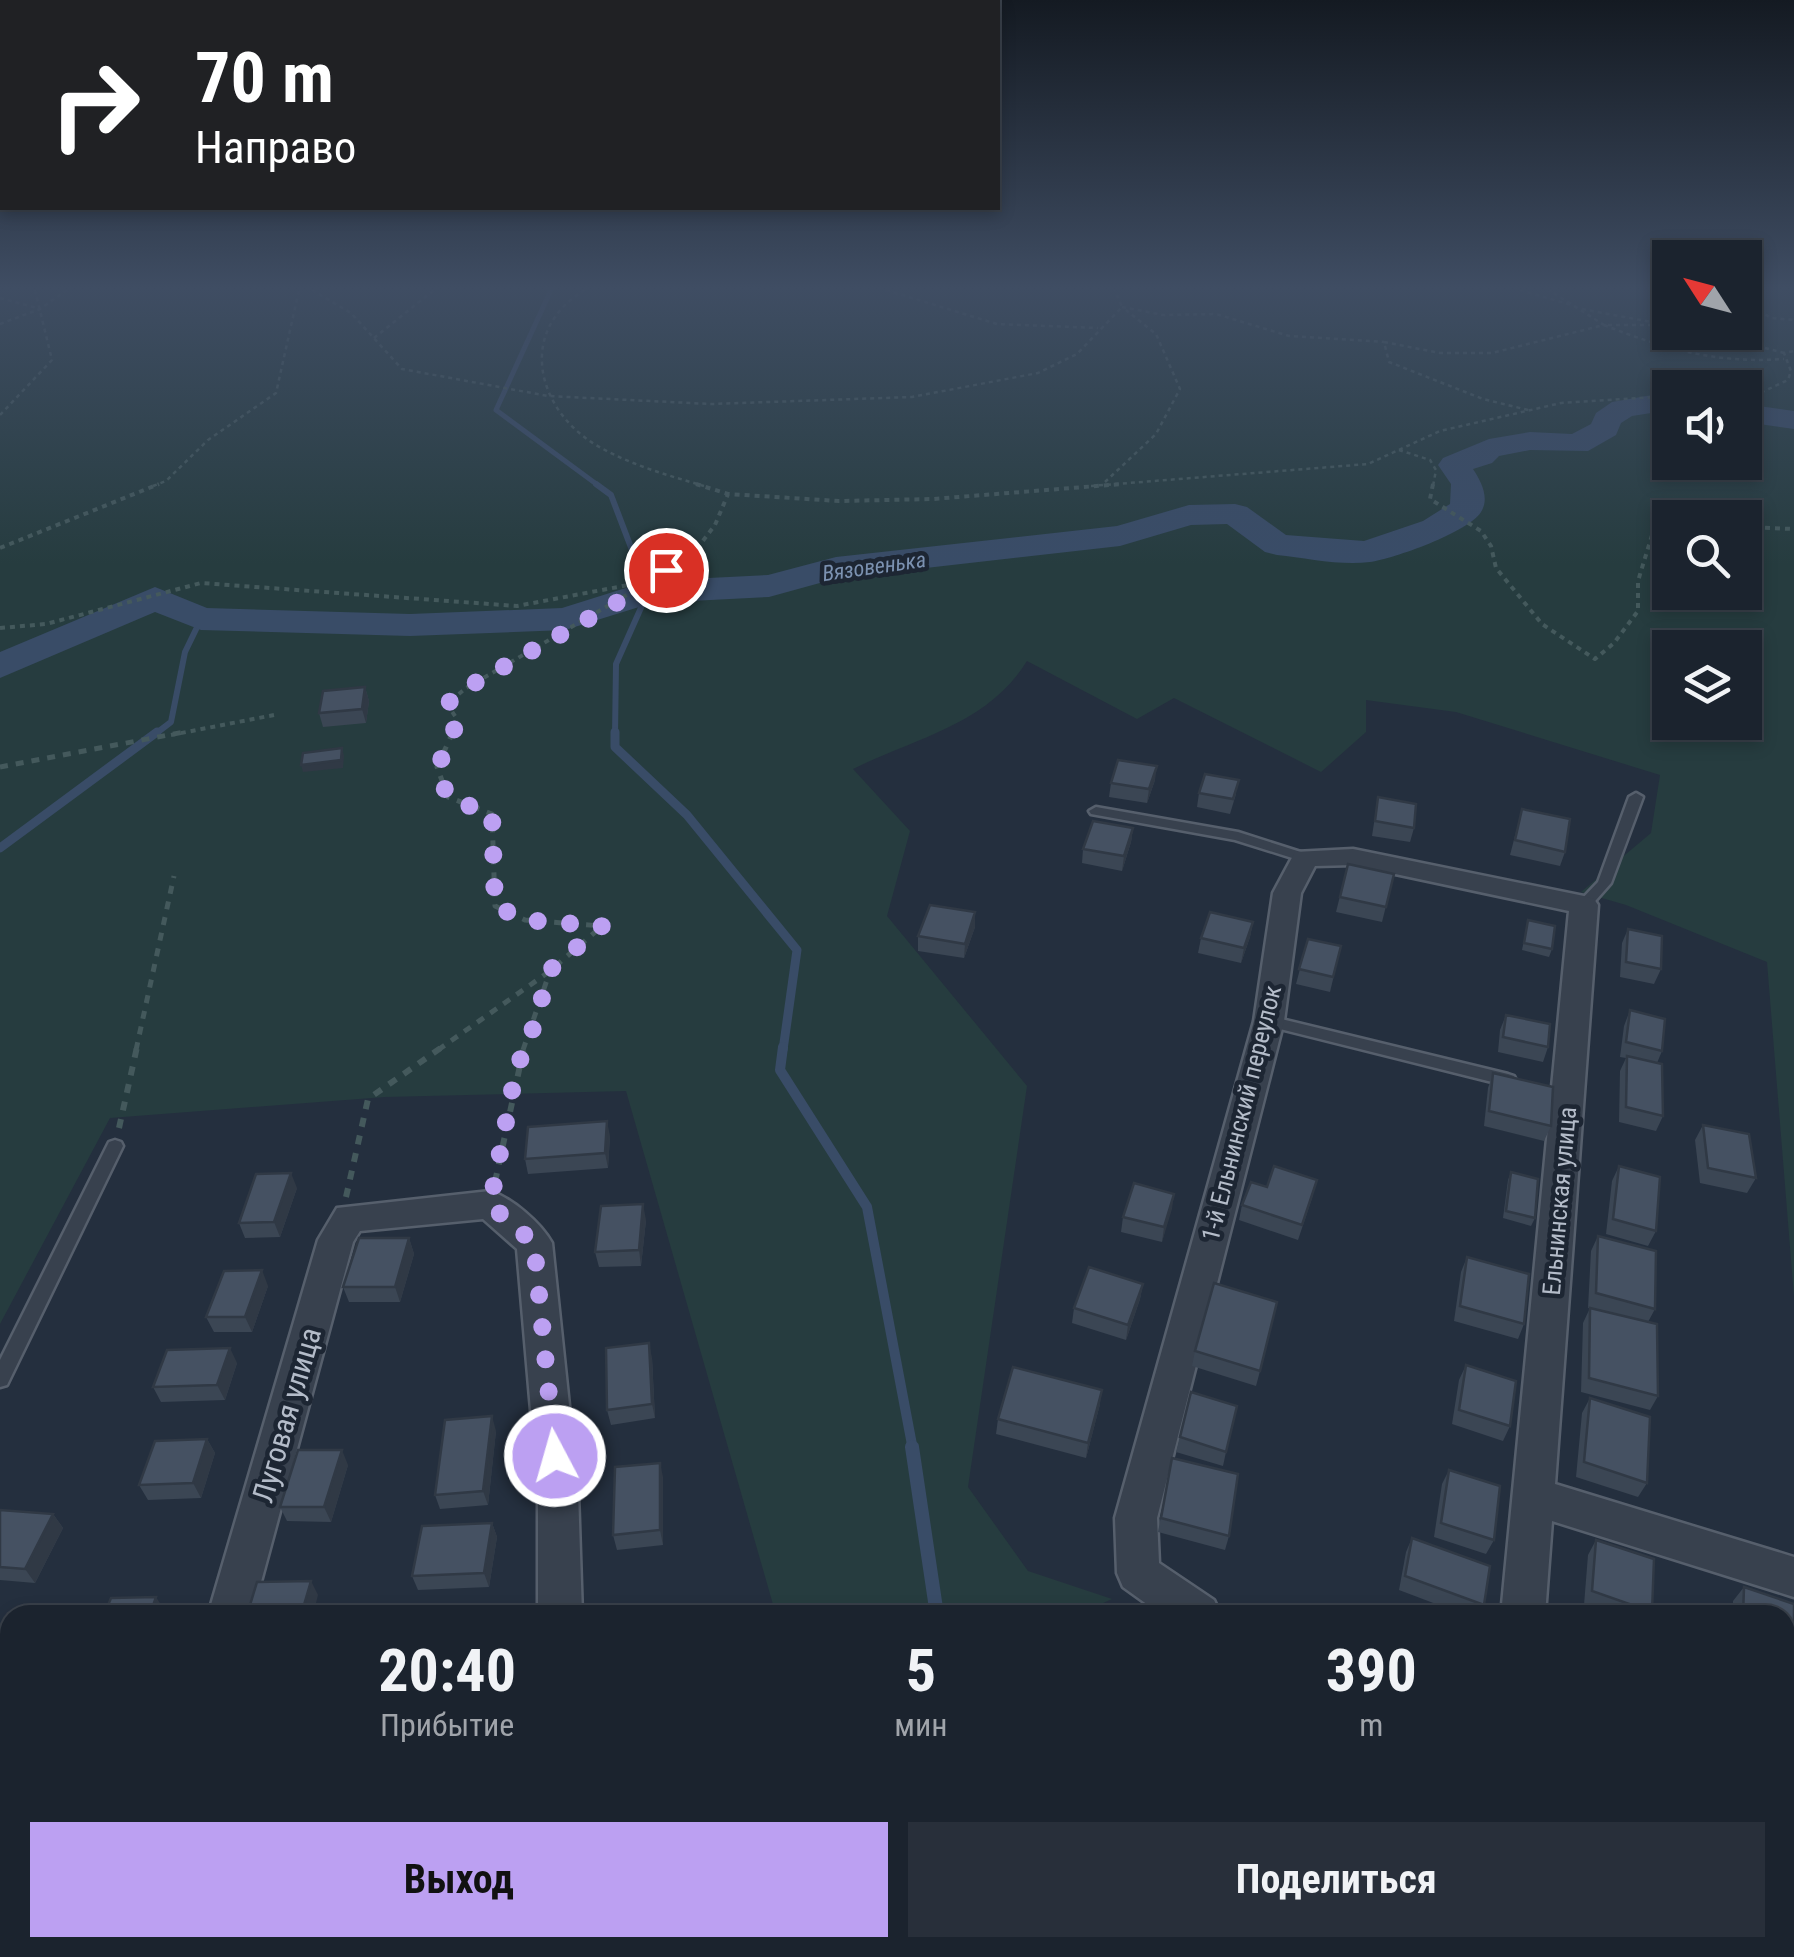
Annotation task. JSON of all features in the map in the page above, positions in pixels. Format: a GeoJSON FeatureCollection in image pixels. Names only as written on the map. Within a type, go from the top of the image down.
{"type":"FeatureCollection","features":[{"type":"Feature","properties":{"kind":"street"},"geometry":{"type":"LineString","coordinates":[[1305,858],[1352,857],[1584,904]]}},
{"type":"Feature","properties":{"kind":"street","name":"1-й Ельнинский переулок"},"geometry":{"type":"LineString","coordinates":[[1184,1605],[1138,1573],[1136,1518],[1269,1022],[1287,893],[1305,858]]}},
{"type":"Feature","properties":{"kind":"street","name":"Ельнинская улица"},"geometry":{"type":"LineString","coordinates":[[1524,1605],[1558,1092],[1584,904]]}},
{"type":"Feature","properties":{"kind":"street"},"geometry":{"type":"LineString","coordinates":[[349,1218],[490,1205],[534,1243],[558,1492],[560,1605]]}},
{"type":"Feature","properties":{"kind":"street","name":"Луговая улица"},"geometry":{"type":"LineString","coordinates":[[233,1605],[336,1240],[349,1218]]}},
{"type":"Feature","properties":{"kind":"street"},"geometry":{"type":"LineString","coordinates":[[1534,1497],[1794,1577]]}},
{"type":"Feature","properties":{"kind":"lane"},"geometry":{"type":"LineString","coordinates":[[1584,904],[1604,882],[1636,798]]}},
{"type":"Feature","properties":{"kind":"lane"},"geometry":{"type":"LineString","coordinates":[[1096,811],[1238,836],[1305,858]]}},
{"type":"Feature","properties":{"kind":"lane"},"geometry":{"type":"LineString","coordinates":[[1269,1022],[1530,1085]]}},
{"type":"Feature","properties":{"kind":"lane"},"geometry":{"type":"LineString","coordinates":[[0,1380],[115,1146]]}},
{"type":"Feature","properties":{"kind":"path"},"geometry":{"type":"LineString","coordinates":[[0,416],[32,381]]}},
{"type":"Feature","properties":{"kind":"path"},"geometry":{"type":"LineString","coordinates":[[0,548],[166,481],[208,440],[276,393],[279,381]]}},
{"type":"Feature","properties":{"kind":"path"},"geometry":{"type":"LineString","coordinates":[[469,381],[548,396],[711,404],[912,397],[991,381]]}},
{"type":"Feature","properties":{"kind":"path"},"geometry":{"type":"LineString","coordinates":[[545,381],[548,396],[579,434],[616,458],[728,494],[839,502],[933,499],[1368,464],[1440,431],[1560,402],[1652,397]]}},
{"type":"Feature","properties":{"kind":"path"},"geometry":{"type":"LineString","coordinates":[[1102,484],[1156,434],[1180,389],[1177,381]]}},
{"type":"Feature","properties":{"kind":"path"},"geometry":{"type":"LineString","coordinates":[[1438,381],[1482,399],[1534,411]]}},
{"type":"Feature","properties":{"kind":"path"},"geometry":{"type":"LineString","coordinates":[[1762,393],[1785,381]]}},
{"type":"Feature","properties":{"kind":"path"},"geometry":{"type":"LineString","coordinates":[[1399,450],[1430,460],[1436,470],[1430,500],[1480,531],[1491,546],[1496,568],[1542,624],[1596,659],[1614,643],[1638,610],[1638,581],[1652,535]]}},
{"type":"Feature","properties":{"kind":"path"},"geometry":{"type":"LineString","coordinates":[[349,1218],[345,1202],[368,1099],[550,970],[602,926],[525,920],[495,906],[492,814],[448,798],[437,767],[457,719],[447,704],[466,688],[618,602],[642,582],[689,559],[716,524],[728,494]]}},
{"type":"Feature","properties":{"kind":"path"},"geometry":{"type":"LineString","coordinates":[[1762,528],[1794,529]]}},
{"type":"Feature","properties":{"kind":"path"},"geometry":{"type":"LineString","coordinates":[[0,628],[46,624],[201,583],[518,606],[642,582]]}},
{"type":"Feature","properties":{"kind":"path"},"geometry":{"type":"LineString","coordinates":[[0,767],[274,715]]}},
{"type":"Feature","properties":{"kind":"path"},"geometry":{"type":"LineString","coordinates":[[115,1146],[174,876]]}},
{"type":"Feature","properties":{"kind":"path"},"geometry":{"type":"LineString","coordinates":[[490,1205],[516,1070],[550,970]]}},
{"type":"Feature","properties":{"kind":"green space"},"geometry":{"type":"Polygon","coordinates":[[[0,381],[1652,381],[1652,480],[1762,480],[1762,381],[1794,381],[1794,1297],[1767,962],[1626,905],[1581,892],[1651,833],[1660,775],[1456,712],[1366,700],[1366,732],[1321,772],[1174,698],[1137,719],[1027,661],[1011,683],[971,715],[853,769],[910,831],[887,916],[1027,1086],[968,1487],[1028,1571],[1112,1599],[1099,1605],[773,1605],[626,1091],[385,1097],[110,1118],[0,1324],[0,381]]]}},
{"type":"Feature","properties":{"kind":"building"},"geometry":{"type":"Polygon","coordinates":[[[365,687],[362,709],[319,713],[323,691],[365,687]]]}},
{"type":"Feature","properties":{"kind":"building"},"geometry":{"type":"Polygon","coordinates":[[[342,748],[341,760],[301,765],[303,753],[342,748]]]}},
{"type":"Feature","properties":{"kind":"building"},"geometry":{"type":"Polygon","coordinates":[[[1118,760],[1157,766],[1149,789],[1111,783],[1118,760]]]}},
{"type":"Feature","properties":{"kind":"building"},"geometry":{"type":"Polygon","coordinates":[[[1205,774],[1239,780],[1233,799],[1199,793],[1205,774]]]}},
{"type":"Feature","properties":{"kind":"building"},"geometry":{"type":"Polygon","coordinates":[[[1378,797],[1416,804],[1414,828],[1375,821],[1378,797]]]}},
{"type":"Feature","properties":{"kind":"building"},"geometry":{"type":"Polygon","coordinates":[[[1522,809],[1570,819],[1565,852],[1515,840],[1522,809]]]}},
{"type":"Feature","properties":{"kind":"building"},"geometry":{"type":"Polygon","coordinates":[[[1093,821],[1133,828],[1124,856],[1083,849],[1093,821]]]}},
{"type":"Feature","properties":{"kind":"building"},"geometry":{"type":"Polygon","coordinates":[[[1348,864],[1394,874],[1386,907],[1340,897],[1348,864]]]}},
{"type":"Feature","properties":{"kind":"building"},"geometry":{"type":"Polygon","coordinates":[[[930,905],[975,912],[965,944],[918,936],[930,905]]]}},
{"type":"Feature","properties":{"kind":"building"},"geometry":{"type":"Polygon","coordinates":[[[1210,912],[1253,922],[1244,948],[1201,938],[1210,912]]]}},
{"type":"Feature","properties":{"kind":"building"},"geometry":{"type":"Polygon","coordinates":[[[1528,920],[1555,926],[1552,949],[1524,943],[1528,920]]]}},
{"type":"Feature","properties":{"kind":"building"},"geometry":{"type":"Polygon","coordinates":[[[1628,929],[1662,936],[1661,969],[1626,962],[1628,929]]]}},
{"type":"Feature","properties":{"kind":"building"},"geometry":{"type":"Polygon","coordinates":[[[1308,939],[1341,946],[1333,977],[1299,969],[1308,939]]]}},
{"type":"Feature","properties":{"kind":"building"},"geometry":{"type":"Polygon","coordinates":[[[1630,1010],[1665,1019],[1662,1051],[1626,1042],[1630,1010]]]}},
{"type":"Feature","properties":{"kind":"building"},"geometry":{"type":"Polygon","coordinates":[[[1506,1015],[1550,1024],[1548,1047],[1503,1037],[1506,1015]]]}},
{"type":"Feature","properties":{"kind":"building"},"geometry":{"type":"Polygon","coordinates":[[[1627,1056],[1662,1064],[1663,1116],[1626,1107],[1627,1056]]]}},
{"type":"Feature","properties":{"kind":"building"},"geometry":{"type":"Polygon","coordinates":[[[1493,1073],[1553,1087],[1551,1126],[1489,1111],[1493,1073]]]}},
{"type":"Feature","properties":{"kind":"building"},"geometry":{"type":"Polygon","coordinates":[[[607,1121],[605,1153],[525,1159],[528,1127],[607,1121]]]}},
{"type":"Feature","properties":{"kind":"building"},"geometry":{"type":"Polygon","coordinates":[[[1703,1125],[1749,1134],[1756,1178],[1708,1168],[1703,1125]]]}},
{"type":"Feature","properties":{"kind":"building"},"geometry":{"type":"Polygon","coordinates":[[[1274,1166],[1317,1180],[1302,1225],[1242,1205],[1251,1182],[1267,1187],[1274,1166]]]}},
{"type":"Feature","properties":{"kind":"building"},"geometry":{"type":"Polygon","coordinates":[[[1619,1166],[1660,1177],[1656,1231],[1613,1219],[1619,1166]]]}},
{"type":"Feature","properties":{"kind":"building"},"geometry":{"type":"Polygon","coordinates":[[[1511,1172],[1538,1179],[1535,1218],[1506,1211],[1511,1172]]]}},
{"type":"Feature","properties":{"kind":"building"},"geometry":{"type":"Polygon","coordinates":[[[291,1173],[274,1222],[239,1223],[256,1174],[291,1173]]]}},
{"type":"Feature","properties":{"kind":"building"},"geometry":{"type":"Polygon","coordinates":[[[1134,1183],[1174,1194],[1164,1227],[1123,1217],[1134,1183]]]}},
{"type":"Feature","properties":{"kind":"building"},"geometry":{"type":"Polygon","coordinates":[[[643,1204],[639,1250],[595,1252],[601,1206],[643,1204]]]}},
{"type":"Feature","properties":{"kind":"building"},"geometry":{"type":"Polygon","coordinates":[[[1598,1236],[1656,1251],[1655,1309],[1596,1293],[1598,1236]]]}},
{"type":"Feature","properties":{"kind":"building"},"geometry":{"type":"Polygon","coordinates":[[[359,1238],[409,1238],[395,1287],[343,1287],[359,1238]]]}},
{"type":"Feature","properties":{"kind":"building"},"geometry":{"type":"Polygon","coordinates":[[[1467,1257],[1529,1274],[1524,1324],[1460,1306],[1467,1257]]]}},
{"type":"Feature","properties":{"kind":"building"},"geometry":{"type":"Polygon","coordinates":[[[1089,1267],[1143,1284],[1128,1325],[1074,1308],[1089,1267]]]}},
{"type":"Feature","properties":{"kind":"building"},"geometry":{"type":"Polygon","coordinates":[[[262,1270],[245,1317],[206,1317],[224,1271],[262,1270]]]}},
{"type":"Feature","properties":{"kind":"building"},"geometry":{"type":"Polygon","coordinates":[[[1214,1283],[1277,1302],[1260,1371],[1195,1351],[1214,1283]]]}},
{"type":"Feature","properties":{"kind":"building"},"geometry":{"type":"Polygon","coordinates":[[[1590,1308],[1657,1324],[1658,1396],[1589,1378],[1590,1308]]]}},
{"type":"Feature","properties":{"kind":"building"},"geometry":{"type":"Polygon","coordinates":[[[649,1343],[652,1404],[607,1410],[606,1348],[649,1343]]]}},
{"type":"Feature","properties":{"kind":"building"},"geometry":{"type":"Polygon","coordinates":[[[230,1348],[217,1385],[153,1387],[167,1350],[230,1348]]]}},
{"type":"Feature","properties":{"kind":"building"},"geometry":{"type":"Polygon","coordinates":[[[1466,1365],[1516,1381],[1510,1426],[1459,1410],[1466,1365]]]}},
{"type":"Feature","properties":{"kind":"building"},"geometry":{"type":"Polygon","coordinates":[[[1013,1367],[1102,1390],[1088,1443],[998,1419],[1013,1367]]]}},
{"type":"Feature","properties":{"kind":"building"},"geometry":{"type":"Polygon","coordinates":[[[1191,1392],[1237,1406],[1226,1452],[1180,1437],[1191,1392]]]}},
{"type":"Feature","properties":{"kind":"building"},"geometry":{"type":"Polygon","coordinates":[[[1590,1398],[1650,1417],[1647,1483],[1584,1462],[1590,1398]]]}},
{"type":"Feature","properties":{"kind":"building"},"geometry":{"type":"Polygon","coordinates":[[[492,1416],[483,1491],[435,1495],[445,1420],[492,1416]]]}},
{"type":"Feature","properties":{"kind":"building"},"geometry":{"type":"Polygon","coordinates":[[[207,1439],[193,1483],[139,1485],[155,1441],[207,1439]]]}},
{"type":"Feature","properties":{"kind":"building"},"geometry":{"type":"Polygon","coordinates":[[[298,1450],[342,1450],[324,1507],[280,1507],[298,1450]]]}},
{"type":"Feature","properties":{"kind":"building"},"geometry":{"type":"Polygon","coordinates":[[[1172,1458],[1238,1474],[1229,1536],[1161,1518],[1172,1458]]]}},
{"type":"Feature","properties":{"kind":"building"},"geometry":{"type":"Polygon","coordinates":[[[660,1463],[660,1530],[613,1535],[615,1467],[660,1463]]]}},
{"type":"Feature","properties":{"kind":"building"},"geometry":{"type":"Polygon","coordinates":[[[1449,1470],[1500,1486],[1494,1540],[1441,1523],[1449,1470]]]}},
{"type":"Feature","properties":{"kind":"building"},"geometry":{"type":"Polygon","coordinates":[[[0,1510],[53,1514],[25,1569],[0,1567],[0,1510]]]}},
{"type":"Feature","properties":{"kind":"building"},"geometry":{"type":"Polygon","coordinates":[[[492,1523],[484,1573],[412,1576],[422,1526],[492,1523]]]}},
{"type":"Feature","properties":{"kind":"building"},"geometry":{"type":"Polygon","coordinates":[[[1412,1538],[1490,1566],[1484,1605],[1405,1576],[1412,1538]]]}},
{"type":"Feature","properties":{"kind":"building"},"geometry":{"type":"Polygon","coordinates":[[[1596,1540],[1654,1559],[1652,1605],[1632,1605],[1592,1591],[1596,1540]]]}},
{"type":"Feature","properties":{"kind":"building"},"geometry":{"type":"Polygon","coordinates":[[[311,1581],[304,1605],[250,1605],[257,1582],[311,1581]]]}},
{"type":"Feature","properties":{"kind":"building"},"geometry":{"type":"Polygon","coordinates":[[[1744,1587],[1794,1604],[1794,1605],[1743,1605],[1744,1587]]]}},
{"type":"Feature","properties":{"kind":"building"},"geometry":{"type":"Polygon","coordinates":[[[156,1597],[153,1605],[108,1605],[111,1598],[156,1597]]]}},
{"type":"Feature","properties":{"kind":"waterway"},"geometry":{"type":"LineString","coordinates":[[509,381],[496,410],[599,486]]}},
{"type":"Feature","properties":{"kind":"waterway","name":"Вязовенька"},"geometry":{"type":"LineString","coordinates":[[0,666],[155,598],[201,619],[410,625],[565,619],[648,592],[769,586],[836,568],[1120,536],[1189,515],[1235,514],[1277,545],[1367,552],[1435,528],[1467,508],[1467,484],[1454,465],[1481,456],[1489,448],[1530,441],[1577,444],[1605,429],[1607,419],[1623,408],[1652,404]]}},
{"type":"Feature","properties":{"kind":"waterway","name":"Вязовенька"},"geometry":{"type":"LineString","coordinates":[[1762,415],[1794,420]]}},
{"type":"Feature","properties":{"kind":"waterway"},"geometry":{"type":"LineString","coordinates":[[596,484],[611,495],[648,592],[616,664],[615,735]]}},
{"type":"Feature","properties":{"kind":"waterway"},"geometry":{"type":"LineString","coordinates":[[154,735],[171,722],[185,652],[201,619]]}},
{"type":"Feature","properties":{"kind":"waterway"},"geometry":{"type":"LineString","coordinates":[[0,848],[157,732]]}},
{"type":"Feature","properties":{"kind":"waterway"},"geometry":{"type":"LineString","coordinates":[[615,735],[615,747],[687,815],[797,950],[783,1050]]}},
{"type":"Feature","properties":{"kind":"waterway"},"geometry":{"type":"LineString","coordinates":[[783,1047],[780,1070],[867,1207],[913,1450]]}},
{"type":"Feature","properties":{"kind":"waterway"},"geometry":{"type":"LineString","coordinates":[[912,1447],[936,1605]]}},
{"type":"Feature","properties":{"kind":"route"},"geometry":{"type":"LineString","coordinates":[[555,1456],[534,1243],[490,1205],[516,1070],[550,970],[602,926],[525,920],[495,906],[492,814],[448,798],[437,767],[457,719],[447,704],[466,688],[618,602],[642,582],[666,570]]}}]}
